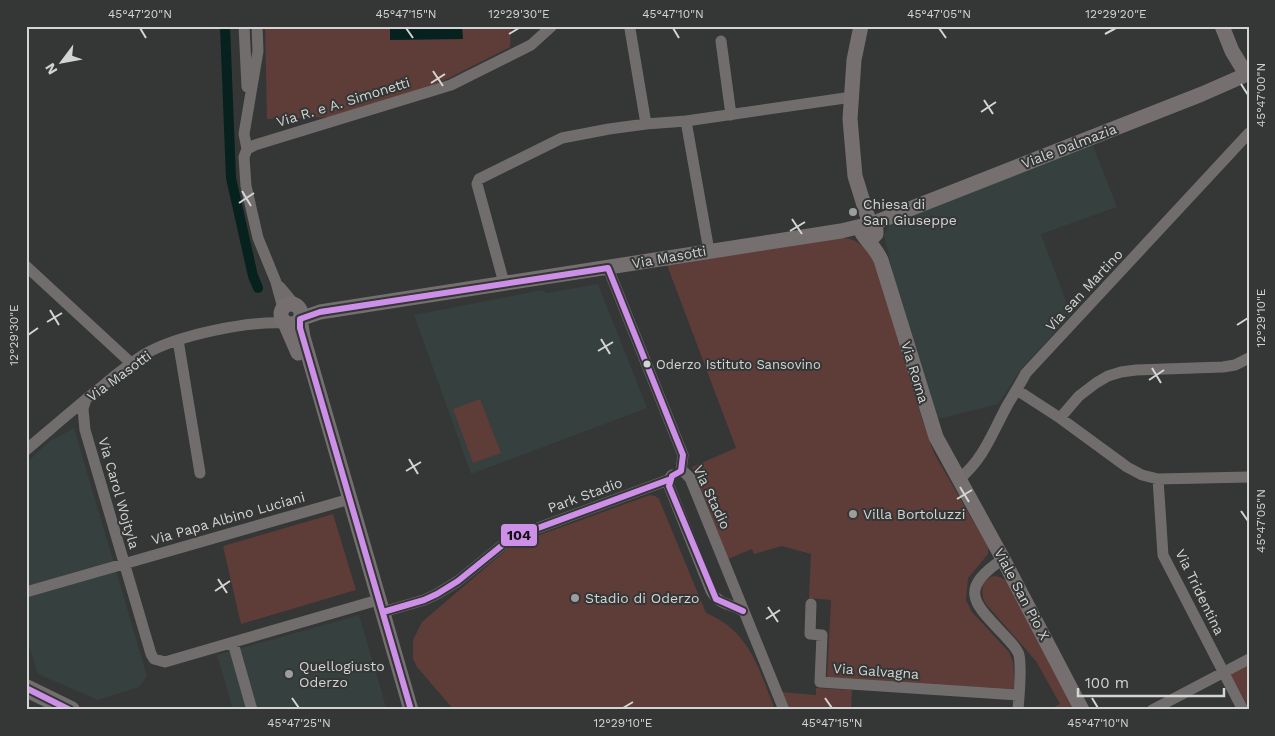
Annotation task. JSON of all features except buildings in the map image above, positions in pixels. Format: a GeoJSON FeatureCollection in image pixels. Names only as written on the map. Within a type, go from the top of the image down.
{"type":"FeatureCollection","features":[{"type":"Feature","properties":{"kind":"main road"},"geometry":{"type":"LineString","coordinates":[[26,688],[71,710]]}},
{"type":"Feature","properties":{"kind":"street"},"geometry":{"type":"LineString","coordinates":[[244,26],[248,109]]}},
{"type":"Feature","properties":{"kind":"street"},"geometry":{"type":"LineString","coordinates":[[258,26],[258,48],[244,134],[247,149],[244,157],[246,186],[258,238],[291,312],[297,351],[383,612],[411,710]]}},
{"type":"Feature","properties":{"kind":"street","name":"Via R. e A. Simonetti"},"geometry":{"type":"LineString","coordinates":[[247,149],[263,142],[451,85],[531,45],[552,26]]}},
{"type":"Feature","properties":{"kind":"street","name":"Via Roma"},"geometry":{"type":"LineString","coordinates":[[861,26],[854,60],[850,119],[853,162],[858,187],[868,218],[870,232],[881,260],[936,438],[959,479]]}},
{"type":"Feature","properties":{"kind":"street"},"geometry":{"type":"LineString","coordinates":[[1222,26],[1232,51],[1246,72]]}},
{"type":"Feature","properties":{"kind":"street"},"geometry":{"type":"LineString","coordinates":[[630,28],[646,124]]}},
{"type":"Feature","properties":{"kind":"street"},"geometry":{"type":"LineString","coordinates":[[721,41],[731,115]]}},
{"type":"Feature","properties":{"kind":"street"},"geometry":{"type":"LineString","coordinates":[[245,42],[248,46],[258,48]]}},
{"type":"Feature","properties":{"kind":"street","name":"Viale Dalmazia"},"geometry":{"type":"LineString","coordinates":[[870,232],[895,215],[1202,94],[1246,72]]}},
{"type":"Feature","properties":{"kind":"street"},"geometry":{"type":"LineString","coordinates":[[504,283],[477,184],[479,178],[562,138],[609,129],[686,121],[852,97]]}},
{"type":"Feature","properties":{"kind":"street"},"geometry":{"type":"LineString","coordinates":[[686,121],[709,250]]}},
{"type":"Feature","properties":{"kind":"street","name":"Via san Martino"},"geometry":{"type":"LineString","coordinates":[[959,479],[972,469],[1026,374],[1249,133]]}},
{"type":"Feature","properties":{"kind":"street","name":"Via Masotti"},"geometry":{"type":"LineString","coordinates":[[26,450],[131,363],[147,353],[178,340],[200,334],[256,324],[291,312],[320,312],[608,268],[709,250],[841,231],[870,232]]}},
{"type":"Feature","properties":{"kind":"street"},"geometry":{"type":"LineString","coordinates":[[26,266],[131,363]]}},
{"type":"Feature","properties":{"kind":"street","name":"Via Stadio"},"geometry":{"type":"LineString","coordinates":[[608,268],[683,455],[680,471],[690,478],[784,710]]}},
{"type":"Feature","properties":{"kind":"street"},"geometry":{"type":"LineString","coordinates":[[178,340],[200,473]]}},
{"type":"Feature","properties":{"kind":"street"},"geometry":{"type":"LineString","coordinates":[[1060,418],[1078,396],[1108,376],[1136,370],[1223,367],[1235,365],[1249,358]]}},
{"type":"Feature","properties":{"kind":"street"},"geometry":{"type":"LineString","coordinates":[[1017,390],[1060,418],[1135,472],[1158,479],[1249,478]]}},
{"type":"Feature","properties":{"kind":"street","name":"Via Carol Wojtyla"},"geometry":{"type":"LineString","coordinates":[[86,399],[83,409],[85,430],[151,654],[154,658],[164,662],[232,643]]}},
{"type":"Feature","properties":{"kind":"street"},"geometry":{"type":"LineString","coordinates":[[63,418],[77,421],[85,430]]}},
{"type":"Feature","properties":{"kind":"street","name":"Park Stadio"},"geometry":{"type":"LineString","coordinates":[[383,612],[424,600],[437,594],[458,581],[511,538],[668,480],[680,471]]}},
{"type":"Feature","properties":{"kind":"street","name":"Viale San Pio X"},"geometry":{"type":"LineString","coordinates":[[959,479],[1082,710]]}},
{"type":"Feature","properties":{"kind":"street","name":"Via Tridentina"},"geometry":{"type":"LineString","coordinates":[[1158,479],[1163,555],[1243,710]]}},
{"type":"Feature","properties":{"kind":"street"},"geometry":{"type":"LineString","coordinates":[[668,480],[716,599],[743,611]]}},
{"type":"Feature","properties":{"kind":"street"},"geometry":{"type":"LineString","coordinates":[[346,500],[371,602],[402,710]]}},
{"type":"Feature","properties":{"kind":"street","name":"Via Papa Albino Luciani"},"geometry":{"type":"LineString","coordinates":[[124,564],[346,500]]}},
{"type":"Feature","properties":{"kind":"street"},"geometry":{"type":"LineString","coordinates":[[1003,559],[986,570],[977,581],[974,591],[975,601],[981,610],[1019,654],[1018,710]]}},
{"type":"Feature","properties":{"kind":"street","name":"Via Carol Wojtyla"},"geometry":{"type":"LineString","coordinates":[[26,592],[124,564]]}},
{"type":"Feature","properties":{"kind":"street"},"geometry":{"type":"LineString","coordinates":[[710,588],[721,592],[732,581]]}},
{"type":"Feature","properties":{"kind":"street"},"geometry":{"type":"LineString","coordinates":[[252,710],[232,643],[371,602]]}},
{"type":"Feature","properties":{"kind":"street","name":"Via Galvagna"},"geometry":{"type":"LineString","coordinates":[[811,604],[810,634],[822,635],[820,682],[1018,695]]}},
{"type":"Feature","properties":{"kind":"street"},"geometry":{"type":"LineString","coordinates":[[1152,710],[1249,659]]}},
{"type":"Feature","properties":{"kind":"shaded area"},"geometry":{"type":"Polygon","coordinates":[[[265,26],[511,26],[510,47],[449,78],[408,96],[333,117],[267,119],[265,26]]]}},
{"type":"Feature","properties":{"kind":"shaded area"},"geometry":{"type":"Polygon","coordinates":[[[1092,143],[1117,207],[1041,234],[1071,315],[1023,367],[998,404],[938,419],[904,319],[884,236],[888,226],[1092,143]]]}},
{"type":"Feature","properties":{"kind":"shaded area"},"geometry":{"type":"Polygon","coordinates":[[[844,238],[859,243],[876,263],[922,419],[934,453],[988,547],[988,554],[968,578],[966,600],[972,612],[1009,652],[1013,662],[1015,686],[1013,689],[827,679],[831,600],[809,598],[811,554],[782,546],[754,554],[752,549],[728,559],[692,467],[736,448],[667,265],[844,238]]]}},
{"type":"Feature","properties":{"kind":"shaded area"},"geometry":{"type":"Polygon","coordinates":[[[598,284],[647,408],[471,474],[414,315],[542,290],[547,293],[598,284]]]}},
{"type":"Feature","properties":{"kind":"shaded area"},"geometry":{"type":"Polygon","coordinates":[[[480,399],[501,453],[473,463],[453,409],[480,399]]]}},
{"type":"Feature","properties":{"kind":"shaded area"},"geometry":{"type":"Polygon","coordinates":[[[74,428],[147,676],[139,687],[98,700],[38,674],[26,637],[26,463],[50,441],[74,428]]]}},
{"type":"Feature","properties":{"kind":"shaded area","name":"Stadio di Oderzo"},"geometry":{"type":"Polygon","coordinates":[[[650,495],[659,499],[706,613],[733,630],[743,641],[758,666],[775,710],[454,710],[417,667],[413,659],[413,640],[422,622],[512,545],[650,495]]]}},
{"type":"Feature","properties":{"kind":"shaded area"},"geometry":{"type":"Polygon","coordinates":[[[333,514],[356,590],[241,624],[223,546],[333,514]]]}},
{"type":"Feature","properties":{"kind":"shaded area"},"geometry":{"type":"Polygon","coordinates":[[[994,576],[1007,581],[1074,710],[1025,710],[1025,707],[1050,709],[1060,704],[1036,661],[985,603],[982,594],[984,583],[994,576]]]}},
{"type":"Feature","properties":{"kind":"shaded area"},"geometry":{"type":"Polygon","coordinates":[[[359,615],[387,710],[233,710],[217,655],[359,615]]]}},
{"type":"Feature","properties":{"kind":"shaded area"},"geometry":{"type":"Polygon","coordinates":[[[1249,662],[1249,709],[1231,672],[1249,662]]]}},
{"type":"Feature","properties":{"kind":"shaded area"},"geometry":{"type":"Polygon","coordinates":[[[816,688],[852,690],[851,710],[788,710],[781,692],[816,695],[816,688]]]}},
{"type":"Feature","properties":{"kind":"water"},"geometry":{"type":"Polygon","coordinates":[[[390,26],[462,26],[463,39],[390,40],[390,26]]]}},
{"type":"Feature","properties":{"kind":"waterway"},"geometry":{"type":"LineString","coordinates":[[225,26],[231,178],[253,276],[258,288]]}},
{"type":"Feature","properties":{"kind":"transit line","name":"104"},"geometry":{"type":"LineString","coordinates":[[411,710],[300,328],[300,319],[320,312],[608,268],[683,455],[681,471],[672,476],[669,486],[716,599],[743,611]]}},
{"type":"Feature","properties":{"kind":"transit line","name":"104"},"geometry":{"type":"LineString","coordinates":[[383,612],[424,600],[437,594],[458,581],[511,538],[668,480]]}},
{"type":"Feature","properties":{"kind":"transit line","name":"104"},"geometry":{"type":"LineString","coordinates":[[26,688],[70,710]]}},
{"type":"Feature","properties":{"kind":"place","name":"Chiesa di San Giuseppe"},"geometry":{"type":"Point","coordinates":[853,212]}},
{"type":"Feature","properties":{"kind":"place","name":"Oderzo Istituto Sansovino"},"geometry":{"type":"Point","coordinates":[647,364]}},
{"type":"Feature","properties":{"kind":"place","name":"Villa Bortoluzzi"},"geometry":{"type":"Point","coordinates":[853,514]}},
{"type":"Feature","properties":{"kind":"place","name":"Stadio di Oderzo"},"geometry":{"type":"Point","coordinates":[575,598]}},
{"type":"Feature","properties":{"kind":"place","name":"Quellogiusto Oderzo"},"geometry":{"type":"Point","coordinates":[289,674]}}]}
